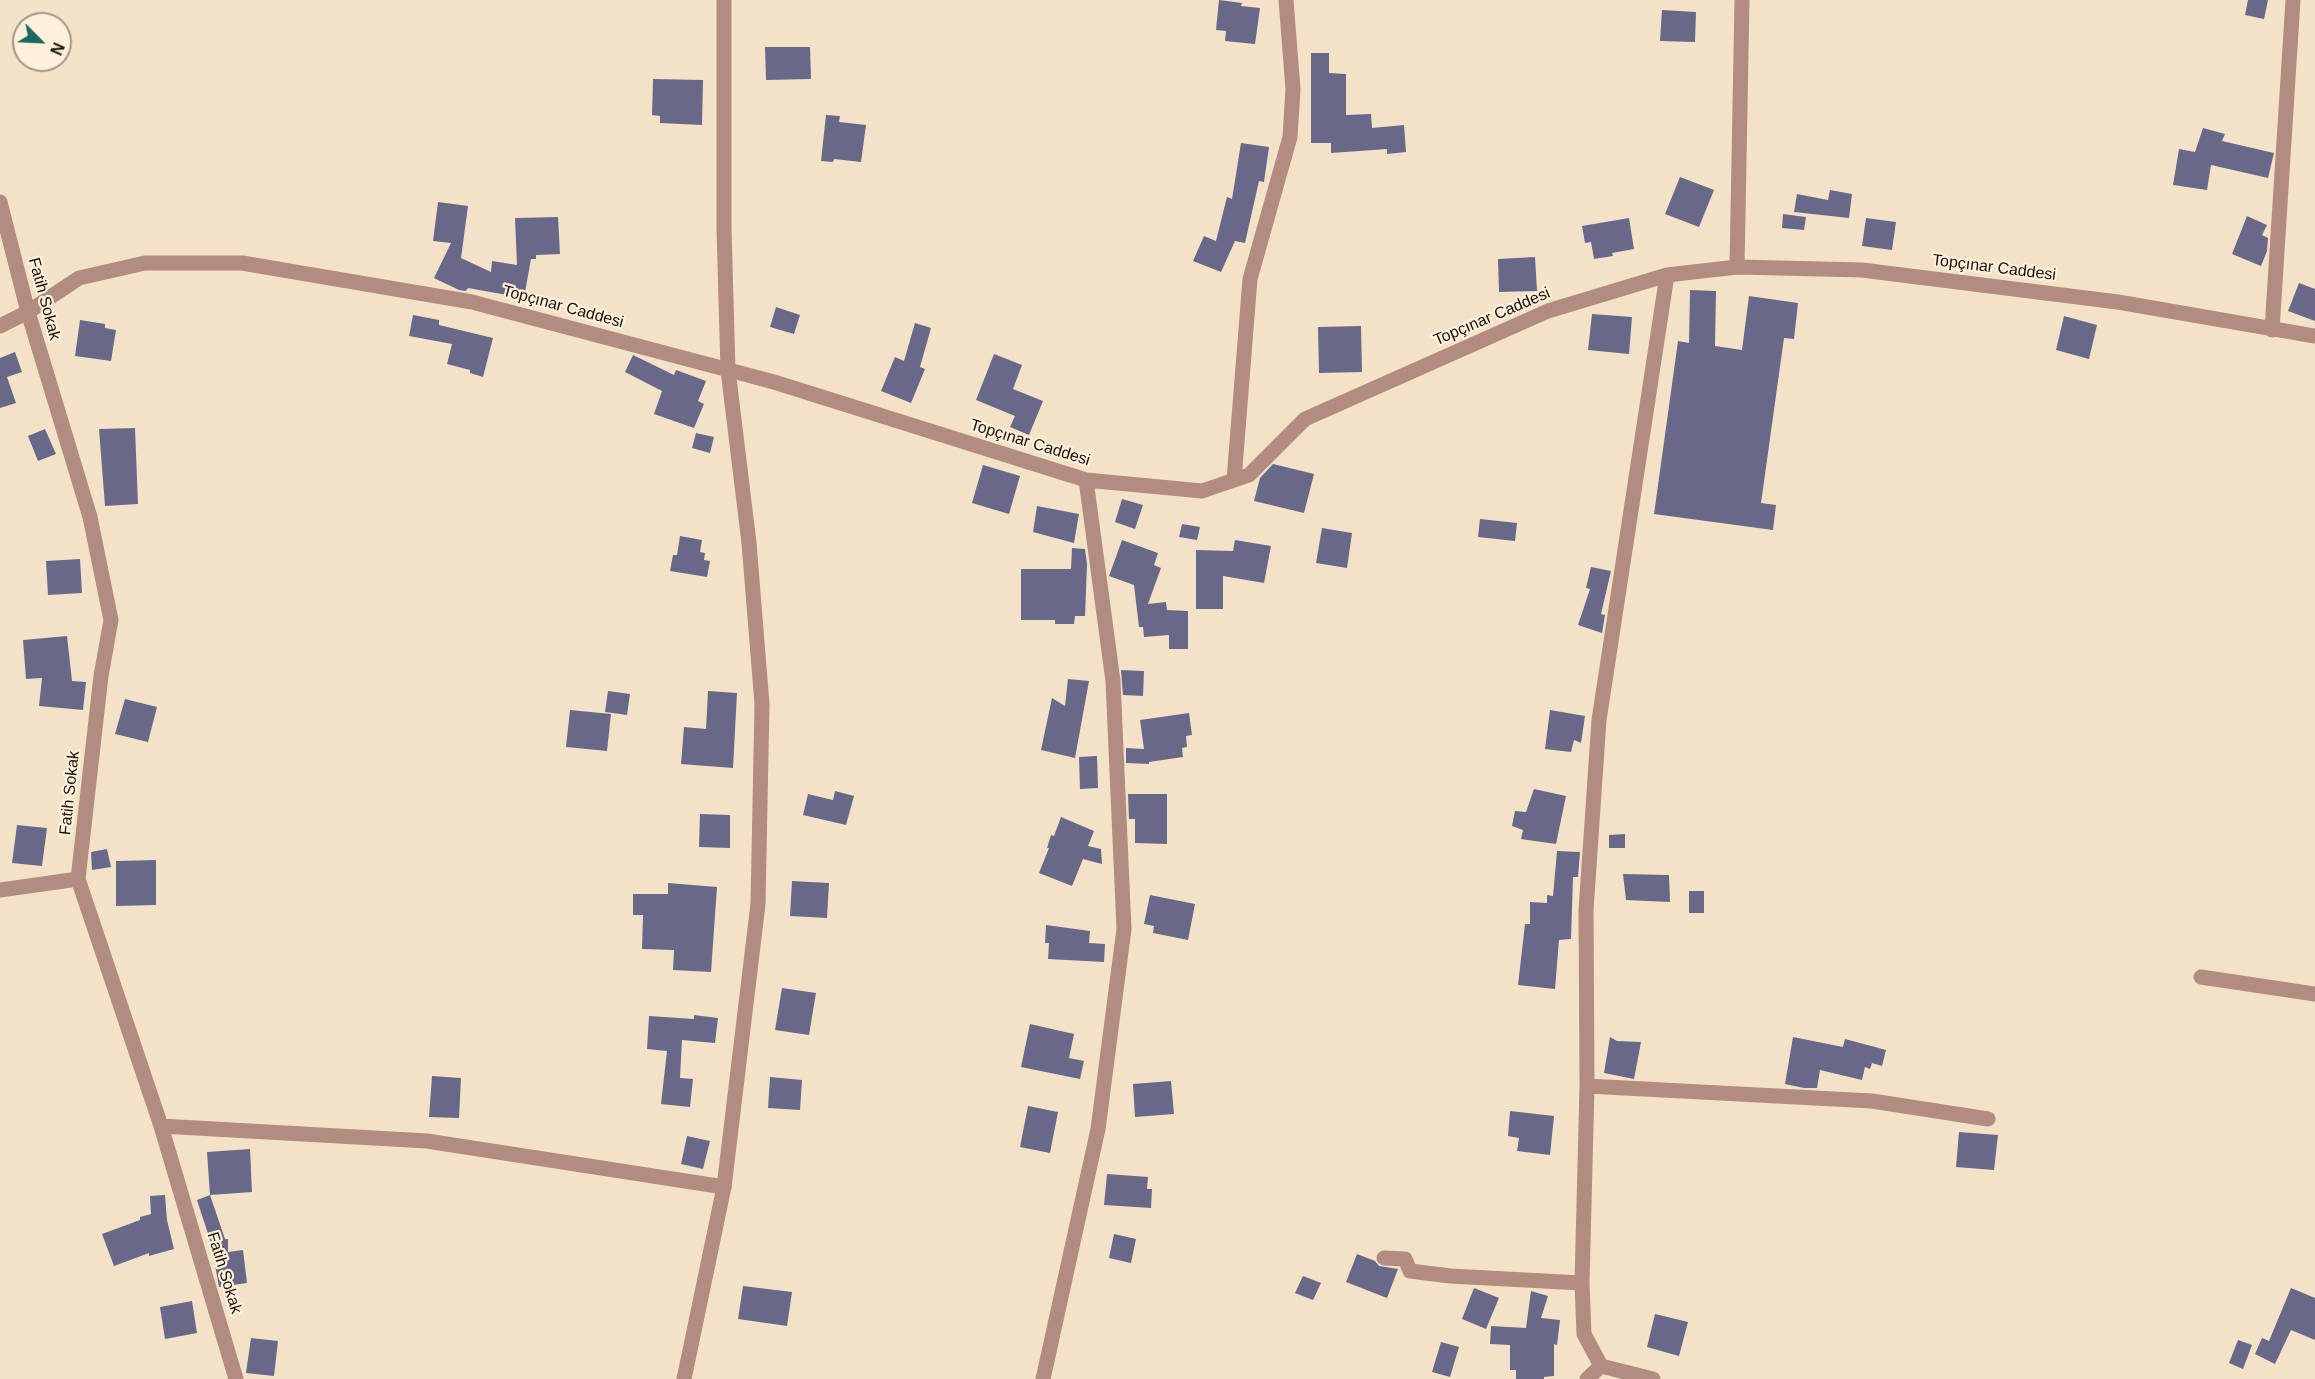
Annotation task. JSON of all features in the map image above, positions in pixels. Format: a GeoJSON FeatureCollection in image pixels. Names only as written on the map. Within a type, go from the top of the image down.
{"type":"FeatureCollection","features":[{"type":"Feature","properties":{"kind":"street"},"geometry":{"type":"LineString","coordinates":[[684,1379],[724,1187],[758,904],[762,705],[749,543],[728,369],[724,229],[724,0]]}},
{"type":"Feature","properties":{"kind":"street"},"geometry":{"type":"LineString","coordinates":[[1234,480],[1250,279],[1290,137],[1293,89],[1286,0]]}},
{"type":"Feature","properties":{"kind":"street"},"geometry":{"type":"LineString","coordinates":[[1737,267],[1742,0]]}},
{"type":"Feature","properties":{"kind":"street"},"geometry":{"type":"LineString","coordinates":[[2272,330],[2293,0]]}},
{"type":"Feature","properties":{"kind":"street","name":"Fatih Sokak"},"geometry":{"type":"LineString","coordinates":[[0,202],[28,312],[90,517],[111,620],[101,676],[78,879],[161,1126],[237,1379]]}},
{"type":"Feature","properties":{"kind":"street","name":"Topçınar Caddesi"},"geometry":{"type":"LineString","coordinates":[[0,326],[28,312],[79,278],[145,263],[243,263],[472,302],[774,382],[1086,480],[1202,491],[1249,475],[1305,419],[1548,311],[1667,275],[1737,267],[1874,271],[2118,302],[2315,336]]}},
{"type":"Feature","properties":{"kind":"street"},"geometry":{"type":"LineString","coordinates":[[1653,1379],[1601,1366],[1584,1334],[1582,1283],[1587,1086],[1586,910],[1599,720],[1667,275]]}},
{"type":"Feature","properties":{"kind":"street"},"geometry":{"type":"LineString","coordinates":[[1043,1379],[1098,1129],[1124,929],[1113,681],[1086,480]]}},
{"type":"Feature","properties":{"kind":"street"},"geometry":{"type":"LineString","coordinates":[[0,891],[78,879]]}},
{"type":"Feature","properties":{"kind":"street"},"geometry":{"type":"LineString","coordinates":[[2201,977],[2315,994]]}},
{"type":"Feature","properties":{"kind":"street"},"geometry":{"type":"LineString","coordinates":[[1587,1086],[1872,1101],[1988,1119]]}},
{"type":"Feature","properties":{"kind":"street"},"geometry":{"type":"LineString","coordinates":[[161,1126],[427,1142],[724,1187]]}},
{"type":"Feature","properties":{"kind":"street"},"geometry":{"type":"LineString","coordinates":[[1384,1258],[1405,1259],[1410,1272],[1582,1283]]}},
{"type":"Feature","properties":{"kind":"street"},"geometry":{"type":"LineString","coordinates":[[1587,1379],[1601,1366]]}},
{"type":"Feature","properties":{"kind":"building"},"geometry":{"type":"Polygon","coordinates":[[[1219,0],[1260,8],[1255,44],[1225,41],[1226,31],[1216,30],[1219,0]]]}},
{"type":"Feature","properties":{"kind":"building"},"geometry":{"type":"Polygon","coordinates":[[[2248,0],[2268,0],[2264,19],[2245,15],[2248,0]]]}},
{"type":"Feature","properties":{"kind":"building"},"geometry":{"type":"Polygon","coordinates":[[[1662,10],[1696,12],[1695,42],[1660,41],[1662,10]]]}},
{"type":"Feature","properties":{"kind":"building"},"geometry":{"type":"Polygon","coordinates":[[[765,47],[810,47],[811,79],[766,80],[765,47]]]}},
{"type":"Feature","properties":{"kind":"building"},"geometry":{"type":"Polygon","coordinates":[[[1311,53],[1329,53],[1329,73],[1346,74],[1346,115],[1371,114],[1372,128],[1404,125],[1406,152],[1387,154],[1387,149],[1331,153],[1331,143],[1311,143],[1311,53]]]}},
{"type":"Feature","properties":{"kind":"building"},"geometry":{"type":"Polygon","coordinates":[[[653,79],[703,80],[702,125],[660,123],[660,116],[652,115],[653,79]]]}},
{"type":"Feature","properties":{"kind":"building"},"geometry":{"type":"Polygon","coordinates":[[[826,115],[840,116],[839,122],[866,125],[861,162],[834,159],[833,162],[821,161],[826,115]]]}},
{"type":"Feature","properties":{"kind":"building"},"geometry":{"type":"Polygon","coordinates":[[[2203,128],[2225,134],[2222,141],[2274,153],[2268,178],[2211,165],[2207,190],[2173,185],[2179,149],[2195,152],[2203,128]]]}},
{"type":"Feature","properties":{"kind":"building"},"geometry":{"type":"Polygon","coordinates":[[[1241,143],[1269,147],[1264,182],[1259,181],[1245,243],[1235,241],[1221,272],[1193,261],[1204,236],[1216,241],[1227,197],[1232,199],[1241,143]]]}},
{"type":"Feature","properties":{"kind":"building"},"geometry":{"type":"Polygon","coordinates":[[[1680,177],[1714,190],[1699,227],[1665,214],[1680,177]]]}},
{"type":"Feature","properties":{"kind":"building"},"geometry":{"type":"Polygon","coordinates":[[[1830,190],[1852,194],[1849,218],[1794,212],[1797,194],[1828,200],[1830,190]]]}},
{"type":"Feature","properties":{"kind":"building"},"geometry":{"type":"Polygon","coordinates":[[[438,202],[468,206],[461,258],[491,272],[492,261],[517,265],[515,218],[558,217],[560,254],[536,255],[536,259],[531,259],[524,298],[468,288],[466,291],[459,290],[434,278],[451,243],[433,241],[438,202]]]}},
{"type":"Feature","properties":{"kind":"building"},"geometry":{"type":"Polygon","coordinates":[[[1783,214],[1806,217],[1804,230],[1782,228],[1783,214]]]}},
{"type":"Feature","properties":{"kind":"building"},"geometry":{"type":"Polygon","coordinates":[[[2247,216],[2267,225],[2262,235],[2268,238],[2267,251],[2261,266],[2232,254],[2247,216]]]}},
{"type":"Feature","properties":{"kind":"building"},"geometry":{"type":"Polygon","coordinates":[[[1629,218],[1634,249],[1594,259],[1591,242],[1585,243],[1582,226],[1629,218]]]}},
{"type":"Feature","properties":{"kind":"building"},"geometry":{"type":"Polygon","coordinates":[[[1866,218],[1896,222],[1892,250],[1862,246],[1866,218]]]}},
{"type":"Feature","properties":{"kind":"building"},"geometry":{"type":"Polygon","coordinates":[[[1535,257],[1537,291],[1499,292],[1498,259],[1535,257]]]}},
{"type":"Feature","properties":{"kind":"building"},"geometry":{"type":"Polygon","coordinates":[[[2299,283],[2315,289],[2315,321],[2288,311],[2299,283]]]}},
{"type":"Feature","properties":{"kind":"building"},"geometry":{"type":"Polygon","coordinates":[[[1690,290],[1716,291],[1715,346],[1742,350],[1749,296],[1798,303],[1794,339],[1784,338],[1761,503],[1776,505],[1773,530],[1654,514],[1678,341],[1689,343],[1690,290]]]}},
{"type":"Feature","properties":{"kind":"building"},"geometry":{"type":"Polygon","coordinates":[[[776,307],[800,315],[794,334],[770,327],[776,307]]]}},
{"type":"Feature","properties":{"kind":"building"},"geometry":{"type":"Polygon","coordinates":[[[1592,314],[1632,317],[1629,354],[1588,350],[1592,314]]]}},
{"type":"Feature","properties":{"kind":"building"},"geometry":{"type":"Polygon","coordinates":[[[413,315],[439,320],[439,325],[493,338],[483,377],[470,373],[470,370],[447,364],[452,344],[409,336],[413,315]]]}},
{"type":"Feature","properties":{"kind":"building"},"geometry":{"type":"Polygon","coordinates":[[[2064,316],[2097,325],[2089,359],[2056,350],[2064,316]]]}},
{"type":"Feature","properties":{"kind":"building"},"geometry":{"type":"Polygon","coordinates":[[[80,320],[105,324],[105,328],[116,330],[111,361],[75,356],[80,320]]]}},
{"type":"Feature","properties":{"kind":"building"},"geometry":{"type":"Polygon","coordinates":[[[915,323],[931,328],[920,367],[925,369],[911,403],[881,391],[895,357],[904,361],[915,323]]]}},
{"type":"Feature","properties":{"kind":"building"},"geometry":{"type":"Polygon","coordinates":[[[1361,326],[1362,372],[1319,373],[1318,327],[1361,326]]]}},
{"type":"Feature","properties":{"kind":"building"},"geometry":{"type":"Polygon","coordinates":[[[15,352],[22,372],[7,377],[16,403],[0,408],[0,358],[15,352]]]}},
{"type":"Feature","properties":{"kind":"building"},"geometry":{"type":"Polygon","coordinates":[[[994,354],[1022,365],[1013,389],[1043,401],[1029,435],[1010,427],[1015,416],[976,400],[994,354]]]}},
{"type":"Feature","properties":{"kind":"building"},"geometry":{"type":"Polygon","coordinates":[[[633,355],[674,375],[676,370],[706,381],[698,401],[704,404],[694,428],[654,414],[662,391],[625,372],[633,355]]]}},
{"type":"Feature","properties":{"kind":"building"},"geometry":{"type":"Polygon","coordinates":[[[135,428],[138,504],[105,506],[99,429],[135,428]]]}},
{"type":"Feature","properties":{"kind":"building"},"geometry":{"type":"Polygon","coordinates":[[[45,429],[56,454],[38,461],[28,436],[45,429]]]}},
{"type":"Feature","properties":{"kind":"building"},"geometry":{"type":"Polygon","coordinates":[[[696,433],[714,437],[710,453],[692,448],[696,433]]]}},
{"type":"Feature","properties":{"kind":"building"},"geometry":{"type":"Polygon","coordinates":[[[1273,464],[1314,474],[1304,513],[1254,501],[1260,478],[1273,464]]]}},
{"type":"Feature","properties":{"kind":"building"},"geometry":{"type":"Polygon","coordinates":[[[983,465],[1020,476],[1009,514],[972,503],[983,465]]]}},
{"type":"Feature","properties":{"kind":"building"},"geometry":{"type":"Polygon","coordinates":[[[1122,499],[1143,505],[1135,529],[1115,522],[1122,499]]]}},
{"type":"Feature","properties":{"kind":"building"},"geometry":{"type":"Polygon","coordinates":[[[1037,506],[1079,514],[1074,543],[1033,532],[1037,506]]]}},
{"type":"Feature","properties":{"kind":"building"},"geometry":{"type":"Polygon","coordinates":[[[1480,519],[1517,523],[1515,541],[1478,537],[1480,519]]]}},
{"type":"Feature","properties":{"kind":"building"},"geometry":{"type":"Polygon","coordinates":[[[1182,524],[1200,527],[1197,540],[1179,537],[1182,524]]]}},
{"type":"Feature","properties":{"kind":"building"},"geometry":{"type":"Polygon","coordinates":[[[1322,528],[1352,533],[1347,568],[1316,563],[1322,528]]]}},
{"type":"Feature","properties":{"kind":"building"},"geometry":{"type":"Polygon","coordinates":[[[680,536],[702,540],[700,552],[705,553],[704,560],[710,561],[707,577],[670,571],[673,555],[677,555],[680,536]]]}},
{"type":"Feature","properties":{"kind":"building"},"geometry":{"type":"Polygon","coordinates":[[[1122,540],[1158,553],[1154,565],[1161,568],[1148,604],[1166,602],[1167,610],[1188,611],[1188,649],[1169,649],[1169,635],[1144,637],[1143,627],[1139,627],[1134,585],[1109,576],[1122,540]]]}},
{"type":"Feature","properties":{"kind":"building"},"geometry":{"type":"Polygon","coordinates":[[[1235,540],[1271,546],[1264,583],[1223,576],[1223,609],[1196,609],[1196,550],[1233,551],[1235,540]]]}},
{"type":"Feature","properties":{"kind":"building"},"geometry":{"type":"Polygon","coordinates":[[[1072,548],[1085,549],[1087,564],[1085,616],[1075,616],[1074,624],[1055,624],[1055,620],[1021,620],[1021,569],[1071,569],[1072,548]]]}},
{"type":"Feature","properties":{"kind":"building"},"geometry":{"type":"Polygon","coordinates":[[[80,559],[82,593],[48,595],[46,561],[80,559]]]}},
{"type":"Feature","properties":{"kind":"building"},"geometry":{"type":"Polygon","coordinates":[[[1591,567],[1611,571],[1601,614],[1605,615],[1602,633],[1578,625],[1590,589],[1586,588],[1591,567]]]}},
{"type":"Feature","properties":{"kind":"building"},"geometry":{"type":"Polygon","coordinates":[[[67,636],[72,681],[86,682],[83,710],[39,706],[42,678],[26,679],[23,640],[67,636]]]}},
{"type":"Feature","properties":{"kind":"building"},"geometry":{"type":"Polygon","coordinates":[[[1121,670],[1144,671],[1143,696],[1123,695],[1121,670]]]}},
{"type":"Feature","properties":{"kind":"building"},"geometry":{"type":"Polygon","coordinates":[[[1068,679],[1089,681],[1075,758],[1041,750],[1052,698],[1065,706],[1068,679]]]}},
{"type":"Feature","properties":{"kind":"building"},"geometry":{"type":"Polygon","coordinates":[[[608,691],[630,694],[627,715],[605,712],[608,691]]]}},
{"type":"Feature","properties":{"kind":"building"},"geometry":{"type":"Polygon","coordinates":[[[708,691],[737,693],[733,768],[681,764],[684,727],[706,729],[708,691]]]}},
{"type":"Feature","properties":{"kind":"building"},"geometry":{"type":"Polygon","coordinates":[[[125,699],[157,707],[148,742],[115,734],[125,699]]]}},
{"type":"Feature","properties":{"kind":"building"},"geometry":{"type":"Polygon","coordinates":[[[570,710],[611,714],[607,751],[566,747],[570,710]]]}},
{"type":"Feature","properties":{"kind":"building"},"geometry":{"type":"Polygon","coordinates":[[[1550,710],[1585,716],[1581,743],[1574,740],[1571,752],[1545,749],[1550,710]]]}},
{"type":"Feature","properties":{"kind":"building"},"geometry":{"type":"Polygon","coordinates":[[[1189,713],[1192,735],[1186,736],[1187,747],[1182,748],[1183,757],[1149,762],[1149,764],[1126,763],[1126,748],[1144,749],[1140,720],[1189,713]]]}},
{"type":"Feature","properties":{"kind":"building"},"geometry":{"type":"Polygon","coordinates":[[[1097,756],[1098,788],[1080,789],[1079,757],[1097,756]]]}},
{"type":"Feature","properties":{"kind":"building"},"geometry":{"type":"Polygon","coordinates":[[[1534,789],[1566,796],[1556,844],[1521,839],[1523,830],[1512,826],[1515,811],[1526,812],[1534,789]]]}},
{"type":"Feature","properties":{"kind":"building"},"geometry":{"type":"Polygon","coordinates":[[[835,791],[854,796],[846,825],[803,815],[808,794],[833,800],[835,791]]]}},
{"type":"Feature","properties":{"kind":"building"},"geometry":{"type":"Polygon","coordinates":[[[1128,794],[1167,794],[1167,844],[1135,843],[1135,819],[1129,819],[1128,794]]]}},
{"type":"Feature","properties":{"kind":"building"},"geometry":{"type":"Polygon","coordinates":[[[700,814],[730,815],[730,848],[699,847],[700,814]]]}},
{"type":"Feature","properties":{"kind":"building"},"geometry":{"type":"Polygon","coordinates":[[[1061,817],[1094,831],[1088,846],[1101,849],[1102,864],[1083,859],[1072,886],[1039,873],[1049,848],[1047,848],[1051,835],[1054,836],[1061,817]]]}},
{"type":"Feature","properties":{"kind":"building"},"geometry":{"type":"Polygon","coordinates":[[[17,825],[47,828],[42,866],[12,863],[17,825]]]}},
{"type":"Feature","properties":{"kind":"building"},"geometry":{"type":"Polygon","coordinates":[[[1625,834],[1625,848],[1609,848],[1609,835],[1625,834]]]}},
{"type":"Feature","properties":{"kind":"building"},"geometry":{"type":"Polygon","coordinates":[[[107,849],[111,867],[92,870],[91,852],[107,849]]]}},
{"type":"Feature","properties":{"kind":"building"},"geometry":{"type":"Polygon","coordinates":[[[1557,851],[1580,852],[1578,877],[1573,877],[1571,939],[1559,940],[1555,989],[1518,985],[1525,924],[1530,924],[1530,902],[1547,903],[1547,895],[1553,896],[1557,851]]]}},
{"type":"Feature","properties":{"kind":"building"},"geometry":{"type":"Polygon","coordinates":[[[156,860],[156,905],[116,906],[116,861],[156,860]]]}},
{"type":"Feature","properties":{"kind":"building"},"geometry":{"type":"Polygon","coordinates":[[[1623,874],[1669,875],[1670,902],[1626,900],[1623,874]]]}},
{"type":"Feature","properties":{"kind":"building"},"geometry":{"type":"Polygon","coordinates":[[[792,881],[829,883],[827,918],[790,916],[792,881]]]}},
{"type":"Feature","properties":{"kind":"building"},"geometry":{"type":"Polygon","coordinates":[[[668,883],[717,887],[711,972],[673,970],[674,950],[642,949],[643,915],[633,915],[633,894],[668,894],[668,883]]]}},
{"type":"Feature","properties":{"kind":"building"},"geometry":{"type":"Polygon","coordinates":[[[1689,891],[1704,891],[1704,913],[1689,913],[1689,891]]]}},
{"type":"Feature","properties":{"kind":"building"},"geometry":{"type":"Polygon","coordinates":[[[1150,895],[1195,904],[1188,940],[1153,933],[1154,926],[1144,924],[1150,895]]]}},
{"type":"Feature","properties":{"kind":"building"},"geometry":{"type":"Polygon","coordinates":[[[1046,925],[1090,931],[1089,943],[1105,944],[1104,962],[1048,959],[1049,943],[1045,943],[1046,925]]]}},
{"type":"Feature","properties":{"kind":"building"},"geometry":{"type":"Polygon","coordinates":[[[782,988],[816,993],[809,1035],[775,1030],[782,988]]]}},
{"type":"Feature","properties":{"kind":"building"},"geometry":{"type":"Polygon","coordinates":[[[694,1015],[718,1018],[715,1043],[682,1040],[680,1078],[693,1079],[690,1107],[661,1104],[667,1051],[647,1049],[649,1016],[694,1019],[694,1015]]]}},
{"type":"Feature","properties":{"kind":"building"},"geometry":{"type":"Polygon","coordinates":[[[1030,1024],[1074,1034],[1069,1058],[1084,1061],[1080,1079],[1021,1067],[1030,1024]]]}},
{"type":"Feature","properties":{"kind":"building"},"geometry":{"type":"Polygon","coordinates":[[[1610,1037],[1617,1041],[1641,1042],[1634,1079],[1604,1073],[1610,1037]]]}},
{"type":"Feature","properties":{"kind":"building"},"geometry":{"type":"Polygon","coordinates":[[[1793,1037],[1843,1047],[1845,1039],[1886,1050],[1882,1066],[1872,1063],[1870,1069],[1865,1067],[1862,1080],[1820,1070],[1817,1088],[1804,1088],[1785,1084],[1793,1037]]]}},
{"type":"Feature","properties":{"kind":"building"},"geometry":{"type":"Polygon","coordinates":[[[432,1076],[461,1078],[459,1118],[429,1117],[432,1076]]]}},
{"type":"Feature","properties":{"kind":"building"},"geometry":{"type":"Polygon","coordinates":[[[770,1077],[802,1080],[800,1110],[768,1108],[770,1077]]]}},
{"type":"Feature","properties":{"kind":"building"},"geometry":{"type":"Polygon","coordinates":[[[1171,1081],[1174,1114],[1135,1117],[1133,1084],[1171,1081]]]}},
{"type":"Feature","properties":{"kind":"building"},"geometry":{"type":"Polygon","coordinates":[[[1028,1106],[1058,1112],[1050,1153],[1020,1147],[1028,1106]]]}},
{"type":"Feature","properties":{"kind":"building"},"geometry":{"type":"Polygon","coordinates":[[[1510,1111],[1554,1116],[1550,1155],[1517,1151],[1519,1138],[1508,1136],[1510,1111]]]}},
{"type":"Feature","properties":{"kind":"building"},"geometry":{"type":"Polygon","coordinates":[[[1959,1132],[1998,1135],[1994,1170],[1956,1167],[1959,1132]]]}},
{"type":"Feature","properties":{"kind":"building"},"geometry":{"type":"Polygon","coordinates":[[[687,1136],[710,1141],[703,1169],[681,1164],[687,1136]]]}},
{"type":"Feature","properties":{"kind":"building"},"geometry":{"type":"Polygon","coordinates":[[[250,1149],[252,1192],[210,1195],[207,1152],[250,1149]]]}},
{"type":"Feature","properties":{"kind":"building"},"geometry":{"type":"Polygon","coordinates":[[[1107,1174],[1148,1177],[1147,1189],[1152,1189],[1151,1208],[1104,1205],[1107,1174]]]}},
{"type":"Feature","properties":{"kind":"building"},"geometry":{"type":"Polygon","coordinates":[[[165,1195],[167,1220],[174,1249],[149,1256],[149,1253],[114,1266],[102,1234],[151,1214],[150,1196],[165,1195]]]}},
{"type":"Feature","properties":{"kind":"building"},"geometry":{"type":"Polygon","coordinates":[[[210,1195],[225,1239],[228,1239],[228,1252],[243,1250],[247,1283],[219,1287],[211,1243],[197,1200],[210,1195]]]}},
{"type":"Feature","properties":{"kind":"building"},"geometry":{"type":"Polygon","coordinates":[[[1114,1234],[1136,1239],[1131,1263],[1109,1258],[1114,1234]]]}},
{"type":"Feature","properties":{"kind":"building"},"geometry":{"type":"Polygon","coordinates":[[[1357,1254],[1375,1261],[1379,1266],[1398,1269],[1387,1298],[1346,1282],[1357,1254]]]}},
{"type":"Feature","properties":{"kind":"building"},"geometry":{"type":"Polygon","coordinates":[[[1303,1276],[1321,1283],[1313,1300],[1295,1293],[1303,1276]]]}},
{"type":"Feature","properties":{"kind":"building"},"geometry":{"type":"Polygon","coordinates":[[[743,1286],[792,1292],[787,1326],[738,1319],[743,1286]]]}},
{"type":"Feature","properties":{"kind":"building"},"geometry":{"type":"Polygon","coordinates":[[[1474,1288],[1499,1298],[1486,1329],[1462,1319],[1474,1288]]]}},
{"type":"Feature","properties":{"kind":"building"},"geometry":{"type":"Polygon","coordinates":[[[2291,1288],[2315,1298],[2315,1340],[2291,1330],[2275,1364],[2255,1354],[2262,1338],[2269,1341],[2291,1288]]]}},
{"type":"Feature","properties":{"kind":"building"},"geometry":{"type":"Polygon","coordinates":[[[1531,1291],[1548,1296],[1541,1318],[1560,1320],[1557,1345],[1554,1344],[1554,1376],[1544,1377],[1544,1379],[1516,1379],[1516,1370],[1510,1370],[1510,1345],[1490,1344],[1491,1326],[1526,1328],[1531,1291]]]}},
{"type":"Feature","properties":{"kind":"building"},"geometry":{"type":"Polygon","coordinates":[[[192,1301],[197,1333],[165,1339],[160,1307],[192,1301]]]}},
{"type":"Feature","properties":{"kind":"building"},"geometry":{"type":"Polygon","coordinates":[[[1655,1314],[1688,1322],[1679,1356],[1647,1347],[1655,1314]]]}},
{"type":"Feature","properties":{"kind":"building"},"geometry":{"type":"Polygon","coordinates":[[[251,1338],[278,1341],[274,1376],[246,1373],[251,1338]]]}},
{"type":"Feature","properties":{"kind":"building"},"geometry":{"type":"Polygon","coordinates":[[[2238,1340],[2252,1345],[2243,1369],[2229,1363],[2238,1340]]]}},
{"type":"Feature","properties":{"kind":"building"},"geometry":{"type":"Polygon","coordinates":[[[1441,1342],[1459,1347],[1450,1377],[1432,1372],[1441,1342]]]}}]}
